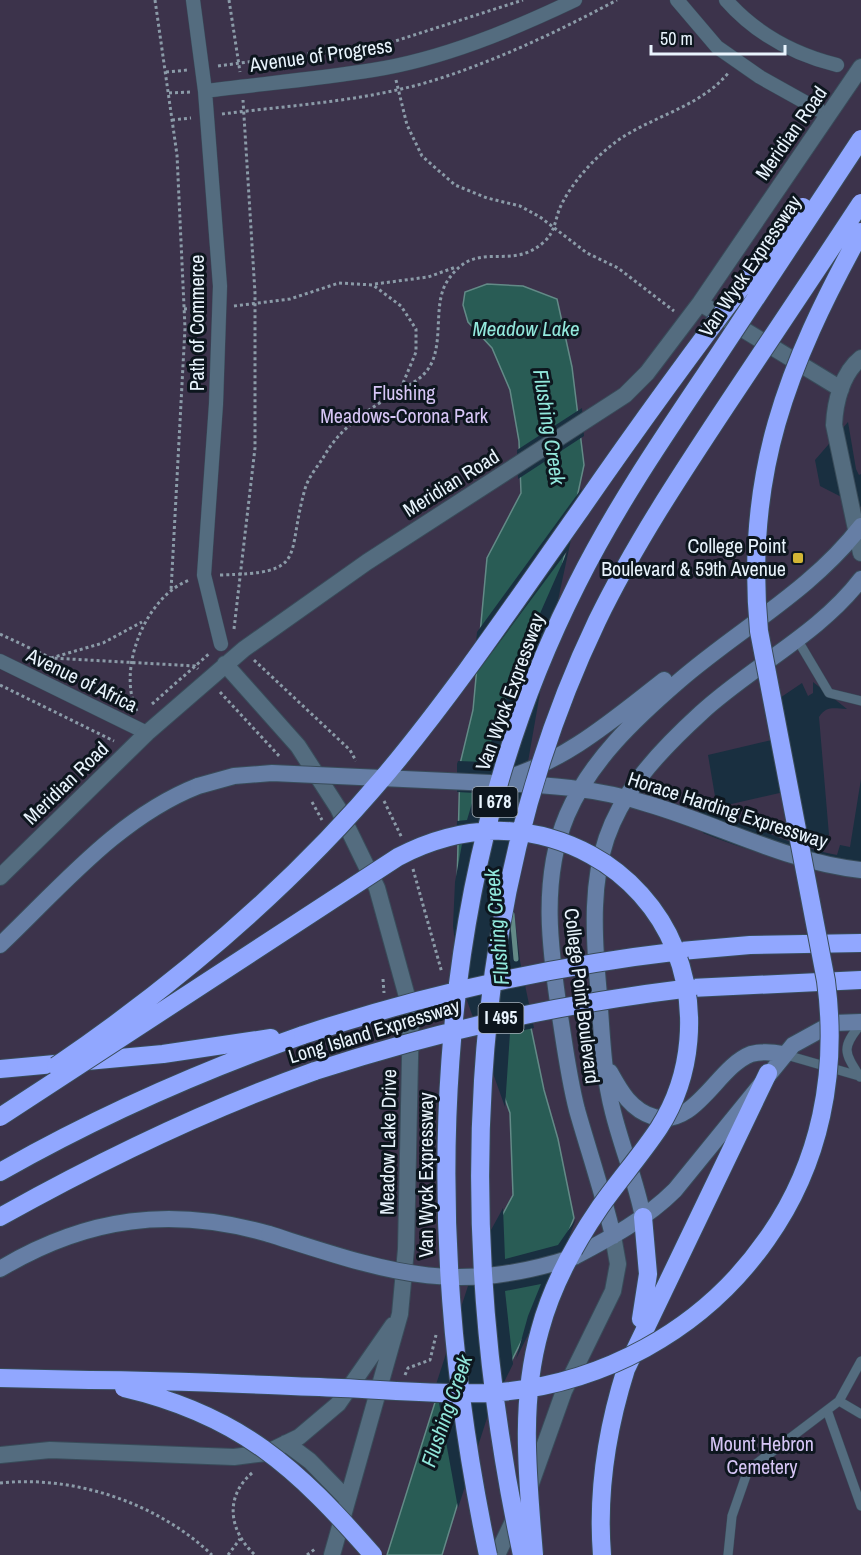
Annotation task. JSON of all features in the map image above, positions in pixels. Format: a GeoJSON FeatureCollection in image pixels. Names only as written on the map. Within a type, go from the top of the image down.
{"type":"FeatureCollection","features":[{"type":"Feature","properties":{"kind":"highway"},"geometry":{"type":"LineString","coordinates":[[0,1105],[136,1010],[210,950],[290,877],[365,798],[458,682],[706,334],[861,133]]}},
{"type":"Feature","properties":{"kind":"highway","name":"Van Wyck Expressway"},"geometry":{"type":"LineString","coordinates":[[488,1555],[466,1442],[454,1354],[448,1279],[446,1189],[448,1089],[456,995],[468,916],[487,833],[531,691],[564,609],[591,556],[654,451],[861,139]]}},
{"type":"Feature","properties":{"kind":"highway","name":"I 678"},"geometry":{"type":"LineString","coordinates":[[522,1555],[493,1391],[485,1311],[481,1228],[481,1140],[487,1042],[496,956],[515,861],[560,711],[596,624],[622,572],[683,470],[861,203]]}},
{"type":"Feature","properties":{"kind":"highway"},"geometry":{"type":"LineString","coordinates":[[0,1378],[461,1393],[540,1387],[614,1364],[665,1337],[725,1289],[773,1231],[798,1186],[815,1141],[828,1083],[830,1025],[826,981],[759,631],[755,583],[756,532],[767,458],[788,383],[819,311],[861,232]]}},
{"type":"Feature","properties":{"kind":"highway"},"geometry":{"type":"LineString","coordinates":[[0,1117],[390,863],[434,841],[488,830],[543,836],[578,848],[627,881],[662,924],[678,958],[689,1010],[688,1046],[681,1080],[668,1113],[575,1247],[555,1286],[540,1330],[530,1374],[526,1415],[534,1555]]}},
{"type":"Feature","properties":{"kind":"highway","name":"Long Island Expressway"},"geometry":{"type":"LineString","coordinates":[[0,1172],[129,1105],[219,1065],[303,1035],[387,1009],[505,979],[592,963],[681,951],[750,945],[861,943]]}},
{"type":"Feature","properties":{"kind":"highway","name":"Long Island Expressway"},"geometry":{"type":"LineString","coordinates":[[0,1217],[92,1167],[172,1128],[315,1071],[442,1032],[603,999],[691,988],[861,980]]}},
{"type":"Feature","properties":{"kind":"highway"},"geometry":{"type":"LineString","coordinates":[[0,1069],[163,1054],[218,1044],[303,1035]]}},
{"type":"Feature","properties":{"kind":"highway"},"geometry":{"type":"LineString","coordinates":[[634,1347],[768,1073]]}},
{"type":"Feature","properties":{"kind":"highway"},"geometry":{"type":"LineString","coordinates":[[602,1555],[601,1502],[606,1450],[619,1392],[634,1347],[648,1274],[643,1217]]}},
{"type":"Feature","properties":{"kind":"highway"},"geometry":{"type":"LineString","coordinates":[[90,1380],[175,1401],[240,1432],[307,1484],[374,1555]]}},
{"type":"Feature","properties":{"kind":"main road","name":"College Point Boulevard"},"geometry":{"type":"LineString","coordinates":[[613,1236],[570,1079],[549,923],[554,861],[567,815],[581,789],[608,750],[640,715],[708,657],[795,592],[859,529]]}},
{"type":"Feature","properties":{"kind":"main road","name":"College Point Boulevard"},"geometry":{"type":"LineString","coordinates":[[643,1217],[612,1110],[605,1063],[594,940],[594,899],[602,849],[611,822],[655,759],[686,727],[730,689],[797,639],[838,604],[861,579]]}},
{"type":"Feature","properties":{"kind":"main road"},"geometry":{"type":"LineString","coordinates":[[0,945],[109,841],[139,816],[166,800],[198,786],[234,776],[272,773],[491,783],[526,777],[591,735],[683,666],[708,657]]}},
{"type":"Feature","properties":{"kind":"main road","name":"Horace Harding Expressway"},"geometry":{"type":"LineString","coordinates":[[526,777],[626,798],[791,855],[861,870]]}},
{"type":"Feature","properties":{"kind":"main road"},"geometry":{"type":"LineString","coordinates":[[0,1269],[68,1235],[138,1220],[164,1218],[216,1221],[269,1234],[376,1268],[422,1276],[495,1276],[522,1272],[574,1257],[643,1217],[675,1190],[783,1054],[817,1029],[833,1023],[861,1023]]}},
{"type":"Feature","properties":{"kind":"main road"},"geometry":{"type":"LineString","coordinates":[[605,1063],[627,1099],[639,1110],[663,1119],[683,1113],[741,1060],[762,1052],[783,1054]]}},
{"type":"Feature","properties":{"kind":"street","name":"Path of Commerce"},"geometry":{"type":"LineString","coordinates":[[193,0],[204,91],[219,307],[204,575],[220,645]]}},
{"type":"Feature","properties":{"kind":"street","name":"Avenue of Progress"},"geometry":{"type":"LineString","coordinates":[[204,91],[393,66],[453,50],[524,24],[575,0]]}},
{"type":"Feature","properties":{"kind":"street"},"geometry":{"type":"LineString","coordinates":[[677,0],[717,46],[760,77],[819,110]]}},
{"type":"Feature","properties":{"kind":"street"},"geometry":{"type":"LineString","coordinates":[[726,0],[759,32],[812,59],[837,65]]}},
{"type":"Feature","properties":{"kind":"street","name":"Meridian Road"},"geometry":{"type":"LineString","coordinates":[[0,877],[130,749],[225,664],[367,562],[512,470],[625,394],[647,373],[700,303],[861,67]]}},
{"type":"Feature","properties":{"kind":"street"},"geometry":{"type":"LineString","coordinates":[[700,303],[841,389]]}},
{"type":"Feature","properties":{"kind":"street"},"geometry":{"type":"LineString","coordinates":[[861,358],[844,379],[834,411],[834,438],[859,529],[861,553]]}},
{"type":"Feature","properties":{"kind":"street","name":"Avenue of Africa"},"geometry":{"type":"LineString","coordinates":[[0,661],[147,733]]}},
{"type":"Feature","properties":{"kind":"street","name":"Meadow Lake Drive"},"geometry":{"type":"LineString","coordinates":[[225,664],[298,746],[338,808],[377,888],[411,1011],[406,1249],[400,1314],[332,1555]]}},
{"type":"Feature","properties":{"kind":"street"},"geometry":{"type":"LineString","coordinates":[[497,1555],[534,1478],[564,1391],[613,1290],[618,1264],[613,1236]]}},
{"type":"Feature","properties":{"kind":"street","name":"Meadow Lake Drive"},"geometry":{"type":"LineString","coordinates":[[0,1455],[50,1450],[234,1457],[266,1453],[298,1437],[338,1404],[400,1314]]}},
{"type":"Feature","properties":{"kind":"street"},"geometry":{"type":"LineString","coordinates":[[286,1443],[310,1461],[347,1499]]}},
{"type":"Feature","properties":{"kind":"lane"},"geometry":{"type":"LineString","coordinates":[[797,639],[829,693],[861,701]]}},
{"type":"Feature","properties":{"kind":"lane"},"geometry":{"type":"LineString","coordinates":[[860,1078],[846,1055],[846,1045],[861,1023]]}},
{"type":"Feature","properties":{"kind":"lane"},"geometry":{"type":"LineString","coordinates":[[783,1054],[860,1078]]}},
{"type":"Feature","properties":{"kind":"lane"},"geometry":{"type":"LineString","coordinates":[[728,1555],[732,1516],[748,1470],[839,1401],[861,1361]]}},
{"type":"Feature","properties":{"kind":"lane"},"geometry":{"type":"LineString","coordinates":[[839,1401],[861,1414]]}},
{"type":"Feature","properties":{"kind":"lane"},"geometry":{"type":"LineString","coordinates":[[827,1410],[861,1506]]}},
{"type":"Feature","properties":{"kind":"path"},"geometry":{"type":"LineString","coordinates":[[155,0],[177,155],[184,309],[177,509],[171,591]]}},
{"type":"Feature","properties":{"kind":"path"},"geometry":{"type":"LineString","coordinates":[[229,0],[242,86],[255,305],[255,448],[238,574],[234,636]]}},
{"type":"Feature","properties":{"kind":"path"},"geometry":{"type":"LineString","coordinates":[[165,72],[389,43],[523,0]]}},
{"type":"Feature","properties":{"kind":"path"},"geometry":{"type":"LineString","coordinates":[[389,43],[407,125],[422,156],[455,185],[488,198],[520,206],[554,226],[587,254],[618,268],[674,311]]}},
{"type":"Feature","properties":{"kind":"path"},"geometry":{"type":"LineString","coordinates":[[184,309],[255,305],[290,298],[339,283],[373,285],[428,277],[458,267],[480,255],[508,258],[530,252],[545,242],[566,197],[592,163],[618,140],[670,115],[700,96],[726,76],[738,61]]}},
{"type":"Feature","properties":{"kind":"path"},"geometry":{"type":"LineString","coordinates":[[169,93],[204,91]]}},
{"type":"Feature","properties":{"kind":"path"},"geometry":{"type":"LineString","coordinates":[[40,681],[51,658],[104,643],[144,621],[171,591],[185,582],[204,575],[261,574],[275,569],[290,558],[295,548],[306,487],[331,444],[358,417],[424,374],[434,358],[446,282],[458,267]]}},
{"type":"Feature","properties":{"kind":"path"},"geometry":{"type":"LineString","coordinates":[[373,285],[401,306],[416,329],[416,352],[400,390]]}},
{"type":"Feature","properties":{"kind":"path"},"geometry":{"type":"LineString","coordinates":[[140,715],[134,705],[131,687],[132,663],[144,621]]}},
{"type":"Feature","properties":{"kind":"path"},"geometry":{"type":"LineString","coordinates":[[0,634],[51,658],[195,666],[199,670]]}},
{"type":"Feature","properties":{"kind":"path"},"geometry":{"type":"LineString","coordinates":[[0,685],[130,749]]}},
{"type":"Feature","properties":{"kind":"path"},"geometry":{"type":"LineString","coordinates":[[252,1472],[244,1479],[236,1497],[233,1513],[235,1529],[240,1539],[255,1555]]}},
{"type":"Feature","properties":{"kind":"path"},"geometry":{"type":"LineString","coordinates":[[0,1483],[21,1480],[87,1487],[146,1509],[198,1541],[212,1555]]}},
{"type":"Feature","properties":{"kind":"path"},"geometry":{"type":"LineString","coordinates":[[228,1555],[240,1539]]}},
{"type":"Feature","properties":{"kind":"green space","name":"Flushing Meadows-Corona Park"},"geometry":{"type":"Polygon","coordinates":[[[0,0],[861,0],[861,474],[859,475],[856,469],[848,422],[815,460],[820,486],[861,507],[861,779],[850,847],[840,845],[837,855],[819,851],[734,820],[699,810],[703,833],[781,859],[861,878],[861,1555],[0,1555],[0,0]],[[813,682],[813,693],[808,696],[802,683],[768,706],[776,739],[708,755],[716,802],[727,805],[784,792],[790,825],[819,837],[829,835],[819,717],[828,709],[847,709],[813,682]]]}},
{"type":"Feature","properties":{"kind":"water","name":"Meadow Lake"},"geometry":{"type":"Polygon","coordinates":[[[487,284],[523,286],[557,299],[572,367],[584,465],[545,646],[506,871],[517,961],[574,1218],[539,1306],[485,1414],[442,1555],[387,1555],[482,1253],[513,1195],[510,1113],[462,978],[456,926],[460,764],[473,710],[487,558],[521,493],[519,441],[510,390],[492,348],[468,322],[463,305],[465,292],[487,284]]]}},
{"type":"Feature","properties":{"kind":"pier"},"geometry":{"type":"Polygon","coordinates":[[[582,408],[584,436],[518,479],[517,450],[582,408]]]}},
{"type":"Feature","properties":{"kind":"pier"},"geometry":{"type":"Polygon","coordinates":[[[582,488],[548,647],[509,871],[520,961],[534,1028],[510,1033],[505,1107],[459,978],[453,926],[455,882],[462,844],[456,844],[457,821],[467,820],[475,793],[457,792],[457,764],[458,761],[484,762],[523,652],[568,550],[473,678],[477,632],[582,488]]]}},
{"type":"Feature","properties":{"kind":"pier"},"geometry":{"type":"Polygon","coordinates":[[[503,1208],[505,1259],[558,1245],[576,1219],[542,1307],[516,1359],[528,1316],[541,1284],[505,1291],[513,1364],[488,1415],[458,1508],[439,1403],[430,1403],[479,1252],[503,1208]]]}},
{"type":"Feature","properties":{"kind":"waterway","name":"Flushing Creek"},"geometry":{"type":"LineString","coordinates":[[512,914],[516,959]]}},
{"type":"Feature","properties":{"kind":"place","name":"College Point Boulevard & 59th Avenue"},"geometry":{"type":"Point","coordinates":[798,558]}},
{"type":"Feature","properties":{"kind":"park label","name":"Mount Hebron Cemetery"},"geometry":{"type":"Point","coordinates":[762,1456]}}]}
